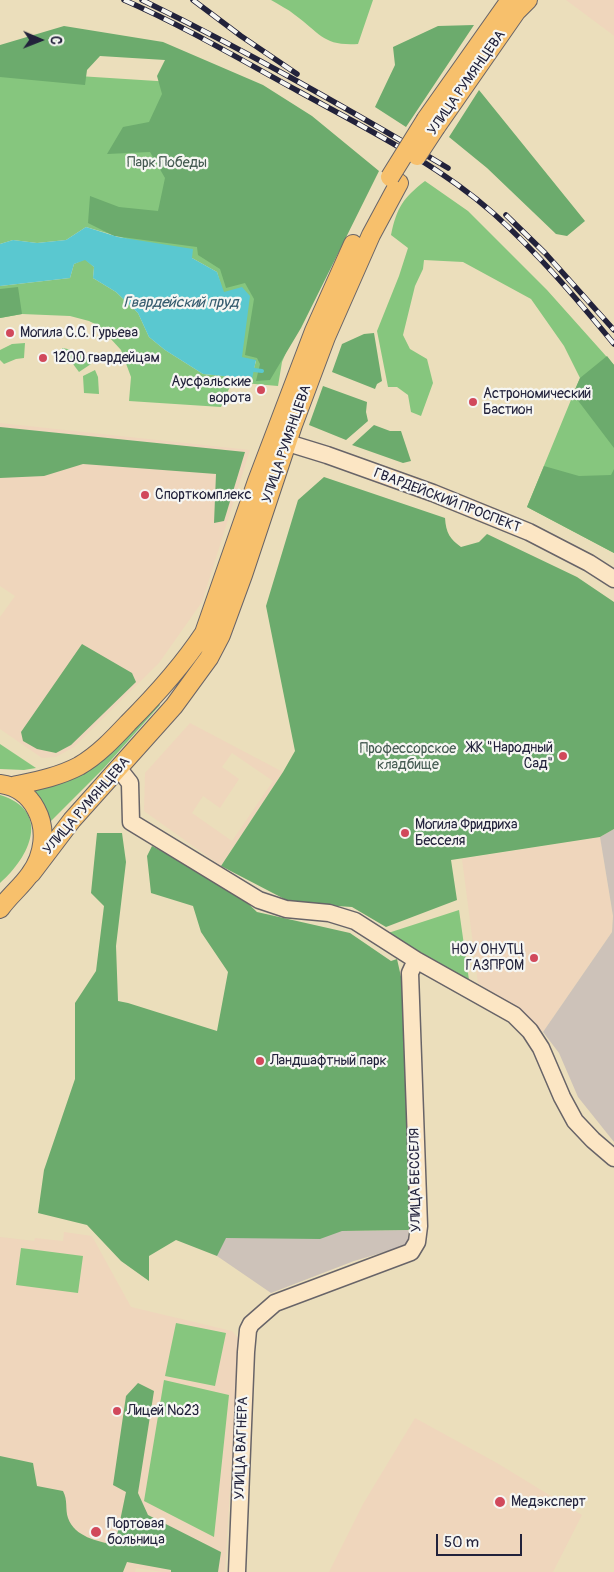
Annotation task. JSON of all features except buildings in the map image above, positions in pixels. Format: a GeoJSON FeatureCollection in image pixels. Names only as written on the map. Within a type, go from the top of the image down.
{"type":"FeatureCollection","features":[{"type":"Feature","properties":{"kind":"main road","name":"УЛИЦА РУМЯНЦЕВА"},"geometry":{"type":"LineString","coordinates":[[7,785],[58,775],[80,765],[105,747],[164,687],[192,652],[204,633],[213,610],[254,490],[280,440],[395,180],[510,0]]}},
{"type":"Feature","properties":{"kind":"main road","name":"УЛИЦА РУМЯНЦЕВА"},"geometry":{"type":"LineString","coordinates":[[431,123],[516,12],[528,0]]}},
{"type":"Feature","properties":{"kind":"main road","name":"УЛИЦА РУМЯНЦЕВА"},"geometry":{"type":"LineString","coordinates":[[31,874],[72,820],[174,706],[209,658],[221,635],[243,575],[280,440]]}},
{"type":"Feature","properties":{"kind":"main road"},"geometry":{"type":"LineString","coordinates":[[2,904],[31,874],[40,854],[44,833],[41,818],[31,799],[7,785]]}},
{"type":"Feature","properties":{"kind":"street","name":"ГВАРДЕЙСКИЙ ПРОСПЕКТ"},"geometry":{"type":"LineString","coordinates":[[280,440],[433,493],[529,532],[614,579]]}},
{"type":"Feature","properties":{"kind":"street"},"geometry":{"type":"LineString","coordinates":[[119,769],[130,783],[131,822],[260,900],[286,909],[343,916],[367,928],[416,960],[514,1015],[530,1031],[541,1048],[562,1097],[575,1121],[614,1158]]}},
{"type":"Feature","properties":{"kind":"street","name":"УЛИЦА БЕССЕЛЯ"},"geometry":{"type":"LineString","coordinates":[[251,1324],[275,1303],[411,1252],[417,1242],[419,1226],[410,972],[416,960]]}},
{"type":"Feature","properties":{"kind":"street","name":"УЛИЦА ВАГНЕРА"},"geometry":{"type":"LineString","coordinates":[[237,1572],[246,1352],[248,1330],[251,1324]]}},
{"type":"Feature","properties":{"kind":"shaded area"},"geometry":{"type":"Polygon","coordinates":[[[566,0],[614,0],[614,36],[613,35],[566,0]]]}},
{"type":"Feature","properties":{"kind":"shaded area"},"geometry":{"type":"Polygon","coordinates":[[[0,423],[250,450],[202,602],[159,663],[74,747],[56,757],[42,758],[0,729],[0,617],[15,596],[0,586],[0,423]]]}},
{"type":"Feature","properties":{"kind":"shaded area"},"geometry":{"type":"Polygon","coordinates":[[[190,723],[283,772],[221,866],[144,811],[145,773],[190,723]],[[232,753],[222,767],[239,779],[220,808],[203,796],[192,813],[232,841],[273,781],[232,753]]]}},
{"type":"Feature","properties":{"kind":"shaded area"},"geometry":{"type":"Polygon","coordinates":[[[614,829],[614,1142],[578,1097],[559,1053],[543,1032],[612,932],[613,916],[600,837],[614,829]]]}},
{"type":"Feature","properties":{"kind":"shaded area","name":"НОУ ОНУТЦ ГАЗПРОМ"},"geometry":{"type":"Polygon","coordinates":[[[600,837],[613,916],[612,932],[543,1032],[519,1011],[478,983],[462,859],[600,837]]]}},
{"type":"Feature","properties":{"kind":"shaded area"},"geometry":{"type":"Polygon","coordinates":[[[219,1229],[408,1230],[408,1245],[354,1261],[271,1293],[217,1256],[219,1229]]]}},
{"type":"Feature","properties":{"kind":"shaded area","name":"Лицей №23"},"geometry":{"type":"Polygon","coordinates":[[[64,1232],[92,1236],[131,1307],[232,1331],[239,1339],[225,1572],[163,1572],[136,1568],[135,1572],[0,1572],[0,1237],[34,1241],[35,1238],[63,1241],[64,1232]]]}},
{"type":"Feature","properties":{"kind":"shaded area"},"geometry":{"type":"Polygon","coordinates":[[[415,1418],[497,1463],[582,1515],[553,1572],[329,1572],[363,1504],[415,1418]]]}},
{"type":"Feature","properties":{"kind":"green space"},"geometry":{"type":"Polygon","coordinates":[[[271,0],[373,0],[358,44],[346,44],[330,41],[323,37],[292,13],[271,0]]]}},
{"type":"Feature","properties":{"kind":"green space"},"geometry":{"type":"Polygon","coordinates":[[[474,25],[406,127],[375,107],[395,65],[393,47],[438,26],[474,25]]]}},
{"type":"Feature","properties":{"kind":"green space"},"geometry":{"type":"Polygon","coordinates":[[[64,26],[163,42],[263,85],[312,116],[379,171],[301,328],[270,380],[256,381],[260,364],[257,358],[245,355],[254,299],[245,283],[226,288],[220,269],[198,255],[197,247],[114,236],[88,223],[90,196],[119,207],[158,211],[165,178],[150,152],[107,154],[123,127],[149,122],[162,94],[157,76],[165,60],[100,56],[87,70],[85,85],[0,77],[0,45],[64,26]]]}},
{"type":"Feature","properties":{"kind":"green space","name":"Парк Победы"},"geometry":{"type":"Polygon","coordinates":[[[0,71],[188,83],[300,319],[282,362],[278,386],[232,382],[221,407],[129,401],[131,377],[121,350],[99,326],[70,316],[22,314],[0,318],[0,286],[70,278],[74,264],[85,259],[94,267],[93,278],[116,292],[138,313],[149,337],[165,350],[203,374],[251,379],[256,361],[242,358],[217,272],[192,258],[86,227],[66,240],[37,243],[13,240],[0,244],[0,71]]]}},
{"type":"Feature","properties":{"kind":"green space"},"geometry":{"type":"Polygon","coordinates":[[[479,90],[585,221],[567,236],[556,234],[487,168],[449,137],[479,90]]]}},
{"type":"Feature","properties":{"kind":"green space"},"geometry":{"type":"Polygon","coordinates":[[[425,181],[468,211],[547,290],[614,365],[614,553],[527,507],[580,378],[564,346],[531,299],[463,262],[424,260],[423,269],[415,286],[403,335],[410,349],[427,359],[433,383],[421,416],[411,412],[408,395],[397,387],[388,387],[377,331],[408,248],[391,235],[402,204],[425,181]]]}},
{"type":"Feature","properties":{"kind":"green space"},"geometry":{"type":"Polygon","coordinates":[[[18,287],[22,314],[0,318],[0,289],[18,287]]]}},
{"type":"Feature","properties":{"kind":"green space"},"geometry":{"type":"Polygon","coordinates":[[[374,333],[382,381],[377,384],[375,389],[332,372],[342,344],[364,334],[374,333]]]}},
{"type":"Feature","properties":{"kind":"green space"},"geometry":{"type":"Polygon","coordinates":[[[25,343],[24,358],[4,364],[0,360],[0,350],[12,344],[25,343]]]}},
{"type":"Feature","properties":{"kind":"green space"},"geometry":{"type":"Polygon","coordinates":[[[62,348],[78,353],[91,364],[79,372],[73,364],[62,363],[62,348]]]}},
{"type":"Feature","properties":{"kind":"green space"},"geometry":{"type":"Polygon","coordinates":[[[607,356],[614,365],[614,448],[573,394],[580,378],[607,356]]]}},
{"type":"Feature","properties":{"kind":"green space"},"geometry":{"type":"Polygon","coordinates":[[[95,370],[98,377],[99,394],[84,393],[83,376],[95,370]]]}},
{"type":"Feature","properties":{"kind":"green space"},"geometry":{"type":"Polygon","coordinates":[[[323,386],[367,402],[366,412],[368,421],[346,440],[309,425],[323,386]]]}},
{"type":"Feature","properties":{"kind":"green space"},"geometry":{"type":"Polygon","coordinates":[[[374,425],[390,431],[401,431],[411,461],[403,463],[352,445],[374,425]]]}},
{"type":"Feature","properties":{"kind":"green space"},"geometry":{"type":"Polygon","coordinates":[[[0,427],[245,452],[224,521],[214,523],[216,474],[83,464],[44,476],[0,478],[0,427]]]}},
{"type":"Feature","properties":{"kind":"green space"},"geometry":{"type":"Polygon","coordinates":[[[544,466],[579,476],[611,475],[614,469],[614,553],[527,507],[544,466]]]}},
{"type":"Feature","properties":{"kind":"green space","name":"Профессорское кладбище"},"geometry":{"type":"Polygon","coordinates":[[[324,477],[445,518],[449,535],[461,547],[479,542],[487,534],[577,577],[614,602],[614,829],[600,837],[451,860],[457,900],[386,927],[352,907],[292,903],[221,866],[295,751],[266,606],[298,500],[324,477]]]}},
{"type":"Feature","properties":{"kind":"green space"},"geometry":{"type":"Polygon","coordinates":[[[82,644],[132,673],[136,682],[71,745],[56,753],[37,749],[23,741],[21,732],[82,644]]]}},
{"type":"Feature","properties":{"kind":"green space"},"geometry":{"type":"Polygon","coordinates":[[[158,702],[160,705],[104,768],[48,824],[32,792],[54,785],[158,702]]]}},
{"type":"Feature","properties":{"kind":"green space"},"geometry":{"type":"Polygon","coordinates":[[[0,744],[36,768],[24,770],[0,769],[0,744]]]}},
{"type":"Feature","properties":{"kind":"green space"},"geometry":{"type":"Polygon","coordinates":[[[0,795],[16,802],[26,812],[31,823],[31,835],[20,861],[0,883],[0,795]]]}},
{"type":"Feature","properties":{"kind":"green space","name":"Ландшафтный парк"},"geometry":{"type":"Polygon","coordinates":[[[97,833],[122,833],[126,862],[116,946],[118,1001],[217,1031],[228,972],[201,932],[193,906],[151,893],[147,856],[152,846],[233,889],[257,912],[350,933],[391,961],[397,959],[404,990],[413,1227],[408,1230],[342,1231],[320,1239],[226,1238],[217,1256],[176,1240],[149,1256],[149,1281],[121,1261],[87,1225],[38,1213],[44,1170],[75,1079],[75,1003],[96,971],[104,906],[91,893],[97,833]]]}},
{"type":"Feature","properties":{"kind":"green space"},"geometry":{"type":"Polygon","coordinates":[[[459,910],[470,987],[385,934],[459,910]]]}},
{"type":"Feature","properties":{"kind":"green space"},"geometry":{"type":"Polygon","coordinates":[[[21,1248],[83,1256],[78,1293],[16,1285],[21,1248]]]}},
{"type":"Feature","properties":{"kind":"green space"},"geometry":{"type":"Polygon","coordinates":[[[176,1323],[226,1333],[215,1386],[165,1376],[176,1323]]]}},
{"type":"Feature","properties":{"kind":"green space"},"geometry":{"type":"Polygon","coordinates":[[[164,1380],[229,1395],[214,1537],[144,1501],[164,1380]]]}},
{"type":"Feature","properties":{"kind":"green space","name":"Портовая больница"},"geometry":{"type":"Polygon","coordinates":[[[138,1383],[154,1391],[138,1493],[148,1515],[221,1552],[218,1572],[171,1572],[171,1570],[127,1562],[123,1572],[0,1572],[0,1456],[33,1463],[37,1486],[63,1491],[68,1518],[76,1530],[87,1537],[115,1545],[126,1492],[113,1485],[126,1396],[138,1383]]]}},
{"type":"Feature","properties":{"kind":"water","name":"Гвардейский пруд"},"geometry":{"type":"Polygon","coordinates":[[[86,227],[118,237],[193,249],[192,258],[217,272],[224,292],[242,287],[250,296],[242,357],[256,360],[252,379],[203,374],[165,350],[149,337],[138,313],[116,292],[93,278],[94,267],[85,260],[74,264],[70,278],[0,286],[0,244],[13,240],[37,243],[66,240],[86,227]]]}},
{"type":"Feature","properties":{"kind":"waterway"},"geometry":{"type":"LineString","coordinates":[[254,370],[262,371]]}},
{"type":"Feature","properties":{"kind":"railway"},"geometry":{"type":"LineString","coordinates":[[124,0],[190,32],[349,119],[399,147],[448,178],[493,213],[526,244],[614,344]]}},
{"type":"Feature","properties":{"kind":"railway"},"geometry":{"type":"LineString","coordinates":[[142,0],[220,39],[297,81],[448,168]]}},
{"type":"Feature","properties":{"kind":"railway"},"geometry":{"type":"LineString","coordinates":[[193,0],[241,36],[297,74]]}},
{"type":"Feature","properties":{"kind":"railway"},"geometry":{"type":"LineString","coordinates":[[506,215],[545,253],[614,330]]}},
{"type":"Feature","properties":{"kind":"place","name":"Могила С.С. Гурьева"},"geometry":{"type":"Point","coordinates":[10,333]}},
{"type":"Feature","properties":{"kind":"place","name":"1200 гвардейцам"},"geometry":{"type":"Point","coordinates":[43,358]}},
{"type":"Feature","properties":{"kind":"place","name":"Аусфальские ворота"},"geometry":{"type":"Point","coordinates":[261,390]}},
{"type":"Feature","properties":{"kind":"place","name":"Астрономический Бастион"},"geometry":{"type":"Point","coordinates":[473,402]}},
{"type":"Feature","properties":{"kind":"place","name":"Спорткомплекс"},"geometry":{"type":"Point","coordinates":[145,495]}},
{"type":"Feature","properties":{"kind":"place","name":"ЖК \"Народный Сад\""},"geometry":{"type":"Point","coordinates":[563,756]}},
{"type":"Feature","properties":{"kind":"place","name":"Могила Фридриха Бесселя"},"geometry":{"type":"Point","coordinates":[405,833]}},
{"type":"Feature","properties":{"kind":"place","name":"НОУ ОНУТЦ ГАЗПРОМ"},"geometry":{"type":"Point","coordinates":[534,958]}},
{"type":"Feature","properties":{"kind":"place","name":"Ландшафтный парк"},"geometry":{"type":"Point","coordinates":[260,1061]}},
{"type":"Feature","properties":{"kind":"place","name":"Лицей №23"},"geometry":{"type":"Point","coordinates":[117,1411]}},
{"type":"Feature","properties":{"kind":"place","name":"Медэксперт"},"geometry":{"type":"Point","coordinates":[500,1502]}},
{"type":"Feature","properties":{"kind":"place","name":"Портовая больница"},"geometry":{"type":"Point","coordinates":[96,1532]}}]}
